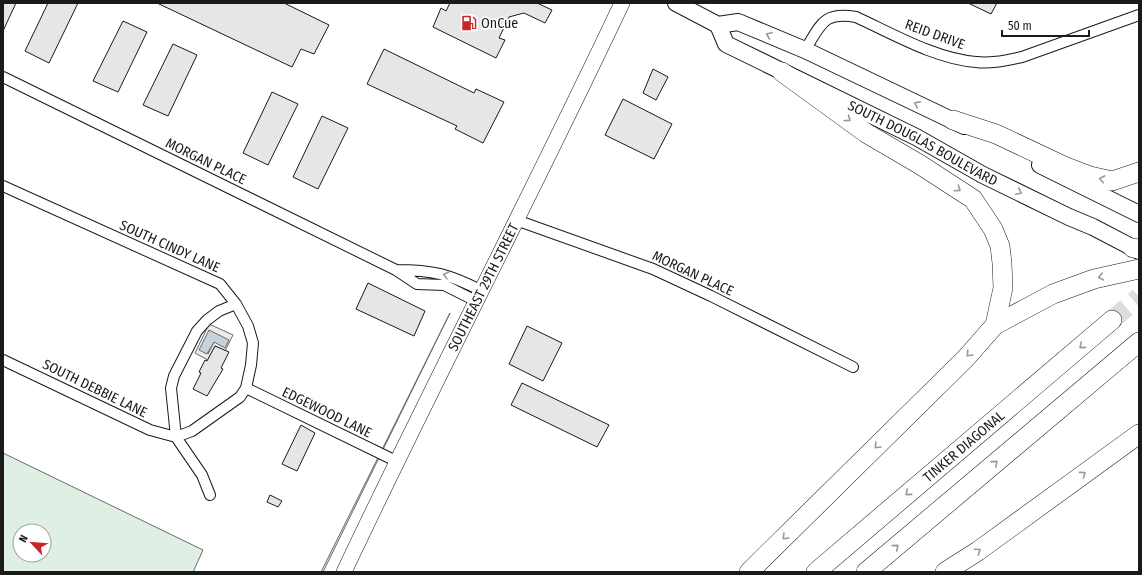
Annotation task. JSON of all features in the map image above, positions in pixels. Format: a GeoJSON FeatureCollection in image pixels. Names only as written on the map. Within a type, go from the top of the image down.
{"type":"FeatureCollection","features":[{"type":"Feature","properties":{"kind":"highway"},"geometry":{"type":"LineString","coordinates":[[782,72],[866,133],[919,164],[973,200],[993,229],[1000,246],[1003,288],[996,325]]}},
{"type":"Feature","properties":{"kind":"highway"},"geometry":{"type":"LineString","coordinates":[[953,120],[996,134],[1064,166],[1090,176],[1112,181],[1139,172]]}},
{"type":"Feature","properties":{"kind":"highway"},"geometry":{"type":"LineString","coordinates":[[750,572],[966,358],[996,325],[1053,294],[1075,285],[1139,269]]}},
{"type":"Feature","properties":{"kind":"highway","name":"TINKER DIAGONAL"},"geometry":{"type":"LineString","coordinates":[[816,572],[1112,320]]}},
{"type":"Feature","properties":{"kind":"highway"},"geometry":{"type":"LineString","coordinates":[[866,572],[1139,342]]}},
{"type":"Feature","properties":{"kind":"highway"},"geometry":{"type":"LineString","coordinates":[[945,572],[978,551],[1139,434]]}},
{"type":"Feature","properties":{"kind":"main road","name":"SOUTHEAST 29TH STREET"},"geometry":{"type":"LineString","coordinates":[[344,572],[396,462],[516,220],[570,115],[622,3]]}},
{"type":"Feature","properties":{"kind":"main road"},"geometry":{"type":"LineString","coordinates":[[676,3],[718,25],[738,22],[805,50],[953,120],[1139,214]]}},
{"type":"Feature","properties":{"kind":"main road","name":"SOUTH DOUGLAS BOULEVARD"},"geometry":{"type":"LineString","coordinates":[[718,25],[726,44],[916,137],[983,175],[1137,249]]}},
{"type":"Feature","properties":{"kind":"street","name":"REID DRIVE"},"geometry":{"type":"LineString","coordinates":[[805,50],[822,25],[830,17],[845,15],[856,17],[946,56],[977,62],[1005,61],[1022,57],[1139,15]]}},
{"type":"Feature","properties":{"kind":"street","name":"MORGAN PLACE"},"geometry":{"type":"LineString","coordinates":[[3,77],[396,270],[420,270],[448,275],[479,296]]}},
{"type":"Feature","properties":{"kind":"street","name":"SOUTH CINDY LANE"},"geometry":{"type":"LineString","coordinates":[[3,186],[220,284],[236,304],[248,326],[253,343],[251,365],[246,388]]}},
{"type":"Feature","properties":{"kind":"street","name":"MORGAN PLACE"},"geometry":{"type":"LineString","coordinates":[[516,220],[653,269],[711,296],[853,367]]}},
{"type":"Feature","properties":{"kind":"street"},"geometry":{"type":"LineString","coordinates":[[210,494],[202,475],[176,437],[171,388],[174,376],[197,331],[206,320],[219,311],[236,304]]}},
{"type":"Feature","properties":{"kind":"street","name":"SOUTH DEBBIE LANE"},"geometry":{"type":"LineString","coordinates":[[3,360],[150,430],[176,437]]}},
{"type":"Feature","properties":{"kind":"street"},"geometry":{"type":"LineString","coordinates":[[176,437],[192,431],[226,408],[240,398],[246,388]]}},
{"type":"Feature","properties":{"kind":"street","name":"EDGEWOOD LANE"},"geometry":{"type":"LineString","coordinates":[[246,388],[396,462]]}},
{"type":"Feature","properties":{"kind":"green space"},"geometry":{"type":"Polygon","coordinates":[[[450,313],[323,572],[321,572],[450,313]]]}},
{"type":"Feature","properties":{"kind":"green space"},"geometry":{"type":"Polygon","coordinates":[[[3,453],[203,550],[193,572],[3,572],[3,453]]]}},
{"type":"Feature","properties":{"kind":"shaded area"},"geometry":{"type":"Polygon","coordinates":[[[209,324],[233,335],[225,351],[215,346],[208,360],[195,353],[209,324]],[[209,330],[208,354],[214,342],[209,330]]]}},
{"type":"Feature","properties":{"kind":"shaded area"},"geometry":{"type":"Polygon","coordinates":[[[209,330],[229,340],[225,348],[214,342],[207,354],[199,350],[209,330]]]}},
{"type":"Feature","properties":{"kind":"building"},"geometry":{"type":"Polygon","coordinates":[[[3,3],[16,3],[3,31],[3,3]]]}},
{"type":"Feature","properties":{"kind":"building"},"geometry":{"type":"Polygon","coordinates":[[[48,3],[78,3],[49,63],[25,51],[48,3]]]}},
{"type":"Feature","properties":{"kind":"building"},"geometry":{"type":"Polygon","coordinates":[[[157,3],[284,3],[329,25],[314,54],[301,49],[292,67],[157,3]]]}},
{"type":"Feature","properties":{"kind":"building"},"geometry":{"type":"Polygon","coordinates":[[[450,3],[537,3],[552,10],[545,23],[524,13],[509,17],[499,38],[505,40],[496,58],[433,27],[441,8],[446,11],[450,3]]]}},
{"type":"Feature","properties":{"kind":"building"},"geometry":{"type":"Polygon","coordinates":[[[968,3],[997,3],[991,14],[968,3]]]}},
{"type":"Feature","properties":{"kind":"building"},"geometry":{"type":"Polygon","coordinates":[[[123,21],[147,32],[118,92],[93,81],[123,21]]]}},
{"type":"Feature","properties":{"kind":"building"},"geometry":{"type":"Polygon","coordinates":[[[173,44],[197,55],[168,116],[143,105],[173,44]]]}},
{"type":"Feature","properties":{"kind":"building"},"geometry":{"type":"Polygon","coordinates":[[[384,49],[474,93],[476,89],[504,102],[483,143],[455,129],[457,126],[367,84],[384,49]]]}},
{"type":"Feature","properties":{"kind":"building"},"geometry":{"type":"Polygon","coordinates":[[[653,69],[668,77],[656,100],[643,93],[653,69]]]}},
{"type":"Feature","properties":{"kind":"building"},"geometry":{"type":"Polygon","coordinates":[[[272,92],[298,104],[268,165],[243,153],[272,92]]]}},
{"type":"Feature","properties":{"kind":"building"},"geometry":{"type":"Polygon","coordinates":[[[623,99],[672,124],[654,159],[605,135],[623,99]]]}},
{"type":"Feature","properties":{"kind":"building"},"geometry":{"type":"Polygon","coordinates":[[[322,116],[348,128],[318,189],[293,177],[322,116]]]}},
{"type":"Feature","properties":{"kind":"building"},"geometry":{"type":"Polygon","coordinates":[[[368,283],[425,311],[414,336],[356,309],[368,283]]]}},
{"type":"Feature","properties":{"kind":"building"},"geometry":{"type":"Polygon","coordinates":[[[527,326],[562,343],[543,381],[509,364],[527,326]]]}},
{"type":"Feature","properties":{"kind":"building"},"geometry":{"type":"Polygon","coordinates":[[[215,346],[229,352],[221,368],[223,369],[207,396],[193,389],[201,373],[199,372],[205,360],[207,361],[215,346]]]}},
{"type":"Feature","properties":{"kind":"building"},"geometry":{"type":"Polygon","coordinates":[[[522,383],[609,425],[597,447],[511,405],[522,383]]]}},
{"type":"Feature","properties":{"kind":"building"},"geometry":{"type":"Polygon","coordinates":[[[301,425],[315,433],[297,471],[282,464],[301,425]]]}},
{"type":"Feature","properties":{"kind":"building"},"geometry":{"type":"Polygon","coordinates":[[[270,495],[282,501],[278,507],[267,502],[270,495]]]}},
{"type":"Feature","properties":{"kind":"tunnel"},"geometry":{"type":"LineString","coordinates":[[1112,320],[1139,297]]}},
{"type":"Feature","properties":{"kind":"place","name":"OnCue"},"geometry":{"type":"Point","coordinates":[469,23]}}]}
